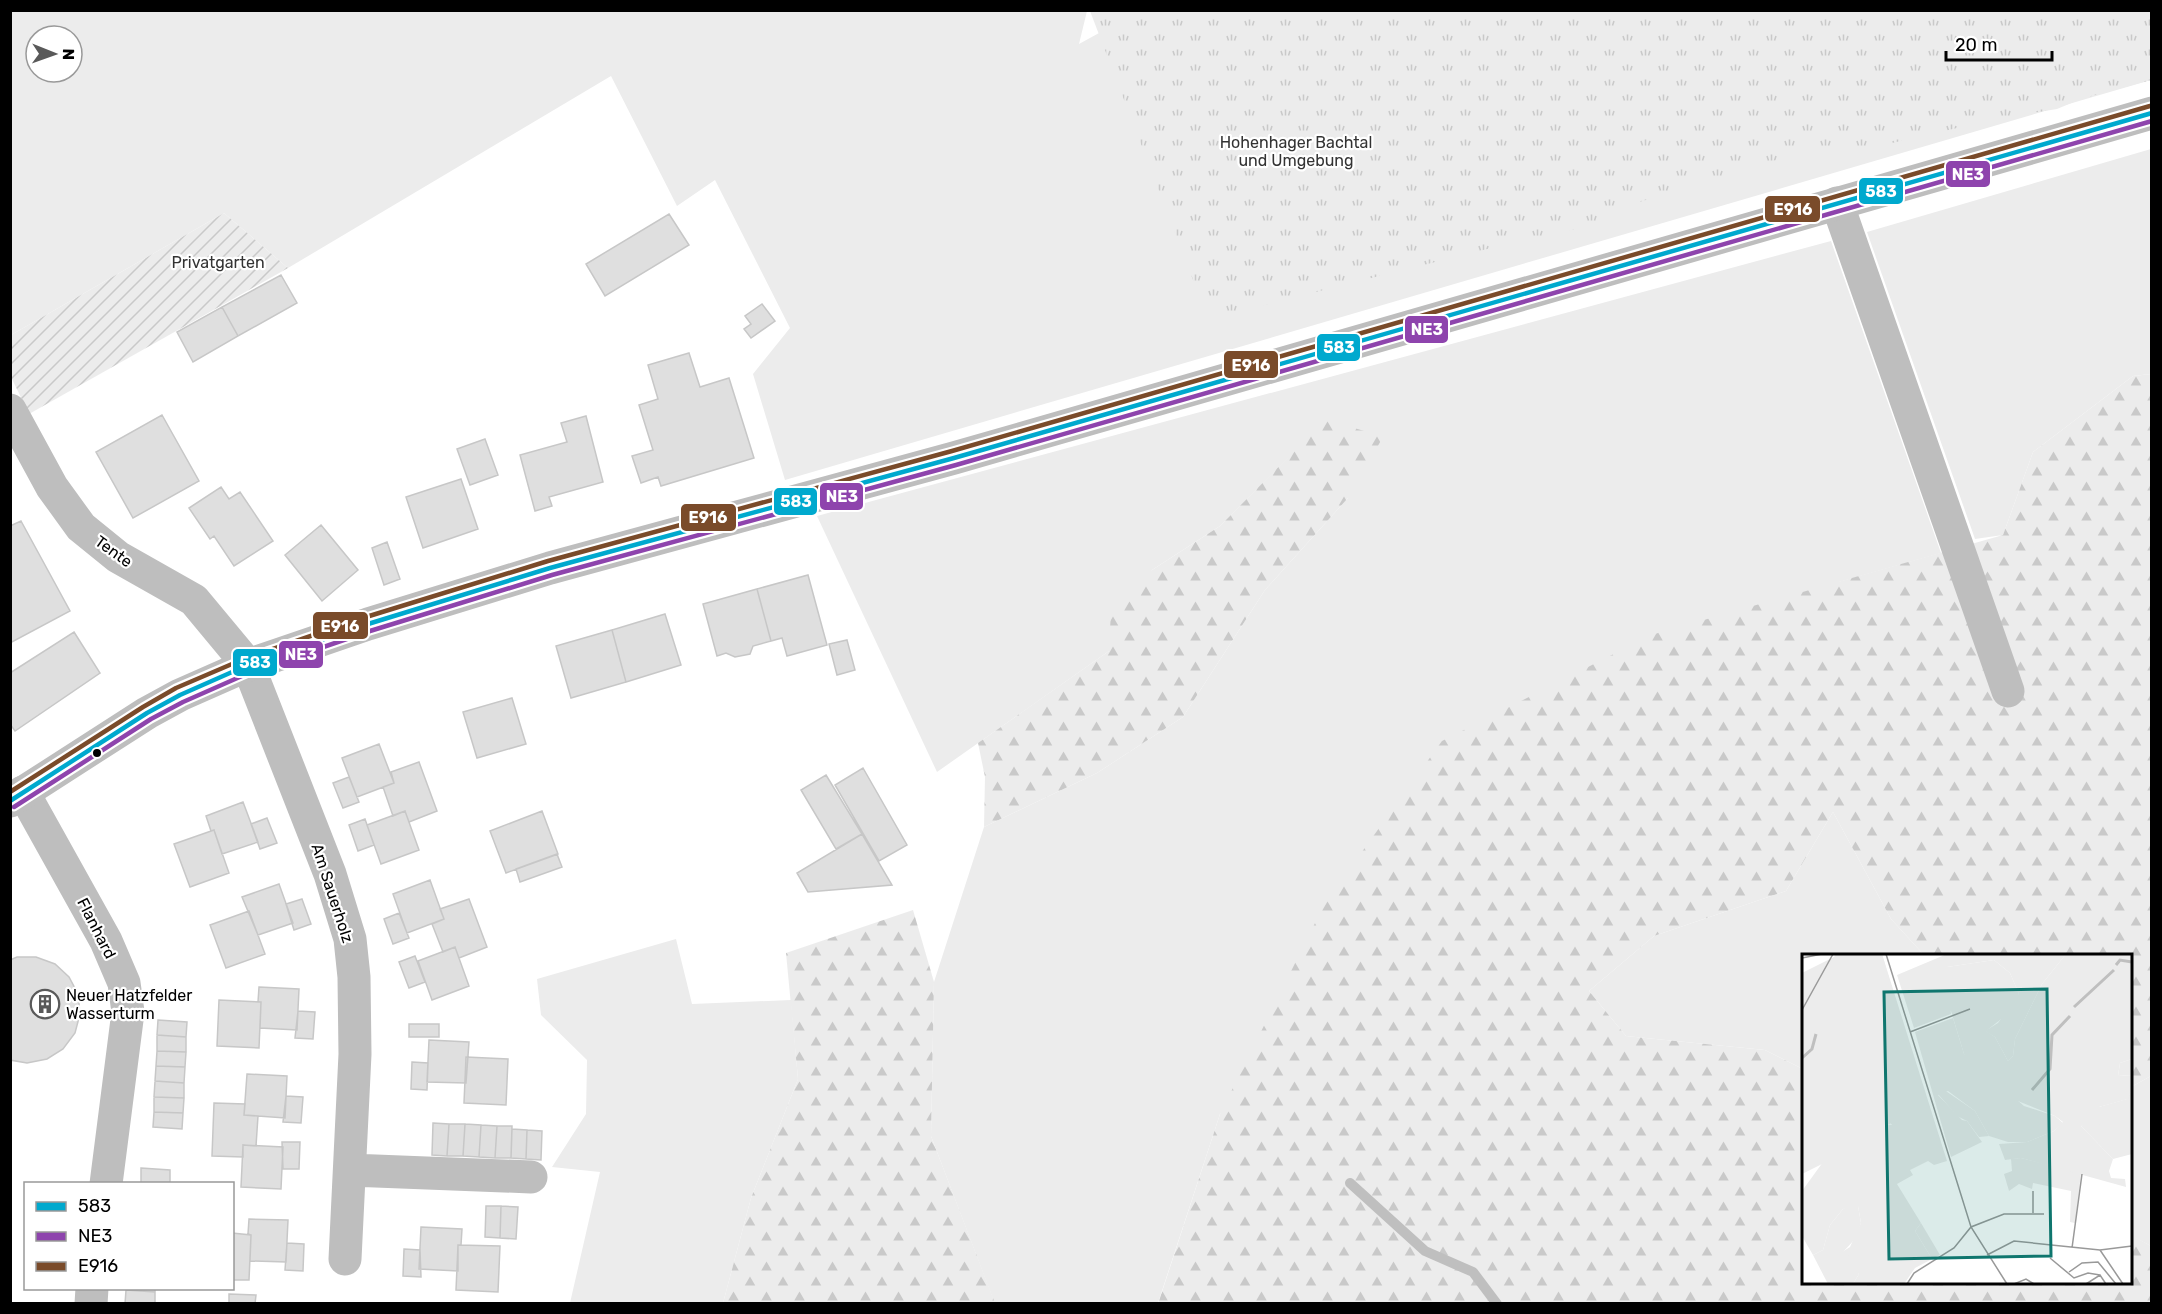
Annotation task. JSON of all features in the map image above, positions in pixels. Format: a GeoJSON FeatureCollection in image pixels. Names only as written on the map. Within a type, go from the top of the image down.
{"type":"FeatureCollection","features":[{"type":"Feature","properties":{"kind":"main road"},"geometry":{"type":"LineString","coordinates":[[17,797],[147,713],[180,695],[248,665],[368,624],[550,568],[954,458],[2151,113]]}},
{"type":"Feature","properties":{"kind":"main road"},"geometry":{"type":"LineString","coordinates":[[1837,203],[2008,691]]}},
{"type":"Feature","properties":{"kind":"main road","name":"Tente"},"geometry":{"type":"LineString","coordinates":[[10,410],[52,487],[81,526],[118,557],[194,600],[248,665]]}},
{"type":"Feature","properties":{"kind":"main road","name":"Am Sauerholz"},"geometry":{"type":"LineString","coordinates":[[248,665],[330,874],[350,939],[354,977],[355,1054],[345,1259]]}},
{"type":"Feature","properties":{"kind":"main road","name":"Flanhard"},"geometry":{"type":"LineString","coordinates":[[17,797],[106,941],[124,983],[128,1012],[106,1182]]}},
{"type":"Feature","properties":{"kind":"main road"},"geometry":{"type":"LineString","coordinates":[[350,1170],[531,1177]]}},
{"type":"Feature","properties":{"kind":"green space"},"geometry":{"type":"Polygon","coordinates":[[[1105,10],[2151,11],[2151,80],[785,480],[753,374],[790,328],[715,180],[677,206],[611,76],[288,268],[224,213],[11,335],[11,11],[1087,11],[1079,44],[1110,27],[1105,10]]]}},
{"type":"Feature","properties":{"kind":"green space","name":"Hohenhager Bachtal und Umgebung"},"geometry":{"type":"Polygon","coordinates":[[[1090,11],[2151,11],[2151,80],[2081,99],[2057,109],[2000,118],[1862,150],[1806,151],[1636,203],[1612,221],[1515,242],[1208,319],[1090,11]]]}},
{"type":"Feature","properties":{"kind":"green space"},"geometry":{"type":"Polygon","coordinates":[[[2151,149],[2151,374],[2133,376],[2033,452],[2003,535],[1975,539],[1867,232],[2151,149]]]}},
{"type":"Feature","properties":{"kind":"green space","name":"Privatgarten"},"geometry":{"type":"Polygon","coordinates":[[[224,213],[288,268],[29,414],[11,377],[11,335],[224,213]]]}},
{"type":"Feature","properties":{"kind":"green space"},"geometry":{"type":"Polygon","coordinates":[[[1831,241],[1941,553],[1839,582],[1220,1114],[1158,1303],[995,1304],[931,1136],[934,982],[984,827],[1097,773],[1183,717],[1265,590],[1348,498],[1326,420],[1220,526],[1152,570],[1109,651],[937,772],[817,516],[1831,241]]]}},
{"type":"Feature","properties":{"kind":"green space"},"geometry":{"type":"Polygon","coordinates":[[[2151,374],[2151,1076],[2132,1086],[2132,954],[1923,954],[1891,919],[1833,812],[1786,891],[1654,936],[1589,991],[1626,1036],[1765,1050],[1802,1068],[1802,1284],[2132,1284],[2132,1236],[2151,1246],[2151,1303],[1158,1304],[1220,1114],[1325,903],[1442,741],[1651,635],[2003,535],[2033,452],[2133,376],[2151,374]]]}},
{"type":"Feature","properties":{"kind":"green space"},"geometry":{"type":"Polygon","coordinates":[[[1326,419],[1383,437],[1348,498],[1265,590],[1183,717],[1097,773],[984,827],[985,777],[978,743],[1109,651],[1111,610],[1152,570],[1220,526],[1326,419]]]}},
{"type":"Feature","properties":{"kind":"green space"},"geometry":{"type":"Polygon","coordinates":[[[1833,812],[1891,919],[1923,954],[1802,954],[1802,1068],[1765,1050],[1626,1036],[1589,991],[1654,936],[1786,891],[1833,812]]]}},
{"type":"Feature","properties":{"kind":"green space"},"geometry":{"type":"Polygon","coordinates":[[[913,910],[934,982],[931,1136],[995,1303],[723,1303],[751,1198],[798,1079],[786,953],[913,910]]]}},
{"type":"Feature","properties":{"kind":"green space"},"geometry":{"type":"Polygon","coordinates":[[[676,939],[692,1004],[791,1000],[798,1079],[751,1198],[723,1303],[570,1303],[600,1172],[552,1167],[586,1114],[587,1060],[541,1015],[537,979],[676,939]]]}},
{"type":"Feature","properties":{"kind":"green space"},"geometry":{"type":"Polygon","coordinates":[[[2151,1076],[2151,1246],[2132,1236],[2132,1086],[2151,1076]]]}},
{"type":"Feature","properties":{"kind":"building"},"geometry":{"type":"Polygon","coordinates":[[[669,214],[689,245],[605,296],[586,264],[669,214]]]}},
{"type":"Feature","properties":{"kind":"building"},"geometry":{"type":"Polygon","coordinates":[[[281,275],[297,303],[238,336],[222,307],[281,275]]]}},
{"type":"Feature","properties":{"kind":"building"},"geometry":{"type":"Polygon","coordinates":[[[762,304],[775,321],[751,338],[744,329],[751,324],[745,316],[762,304]]]}},
{"type":"Feature","properties":{"kind":"building"},"geometry":{"type":"Polygon","coordinates":[[[222,307],[238,336],[193,362],[177,332],[222,307]]]}},
{"type":"Feature","properties":{"kind":"building"},"geometry":{"type":"Polygon","coordinates":[[[689,353],[700,387],[729,378],[754,458],[661,486],[658,477],[641,483],[632,456],[653,450],[639,405],[658,399],[648,365],[689,353]]]}},
{"type":"Feature","properties":{"kind":"building"},"geometry":{"type":"Polygon","coordinates":[[[162,415],[199,481],[133,518],[96,452],[162,415]]]}},
{"type":"Feature","properties":{"kind":"building"},"geometry":{"type":"Polygon","coordinates":[[[586,416],[603,482],[549,497],[552,506],[535,511],[520,455],[567,442],[561,423],[586,416]]]}},
{"type":"Feature","properties":{"kind":"building"},"geometry":{"type":"Polygon","coordinates":[[[485,439],[498,475],[470,485],[457,449],[485,439]]]}},
{"type":"Feature","properties":{"kind":"building"},"geometry":{"type":"Polygon","coordinates":[[[461,479],[478,529],[423,548],[406,497],[461,479]]]}},
{"type":"Feature","properties":{"kind":"building"},"geometry":{"type":"Polygon","coordinates":[[[221,487],[229,499],[240,492],[273,541],[234,566],[214,536],[210,539],[189,508],[221,487]]]}},
{"type":"Feature","properties":{"kind":"building"},"geometry":{"type":"Polygon","coordinates":[[[21,521],[70,611],[10,643],[10,526],[21,521]]]}},
{"type":"Feature","properties":{"kind":"building"},"geometry":{"type":"Polygon","coordinates":[[[321,525],[358,570],[322,601],[285,555],[321,525]]]}},
{"type":"Feature","properties":{"kind":"building"},"geometry":{"type":"Polygon","coordinates":[[[387,542],[400,579],[384,585],[372,548],[387,542]]]}},
{"type":"Feature","properties":{"kind":"building"},"geometry":{"type":"Polygon","coordinates":[[[808,575],[827,645],[787,656],[782,638],[771,641],[757,589],[808,575]]]}},
{"type":"Feature","properties":{"kind":"building"},"geometry":{"type":"Polygon","coordinates":[[[757,589],[771,641],[753,646],[750,654],[735,657],[726,653],[717,656],[703,604],[757,589]]]}},
{"type":"Feature","properties":{"kind":"building"},"geometry":{"type":"Polygon","coordinates":[[[665,614],[681,665],[626,682],[612,630],[665,614]]]}},
{"type":"Feature","properties":{"kind":"building"},"geometry":{"type":"Polygon","coordinates":[[[612,630],[626,682],[571,698],[556,646],[612,630]]]}},
{"type":"Feature","properties":{"kind":"building"},"geometry":{"type":"Polygon","coordinates":[[[74,632],[100,673],[15,731],[10,724],[10,673],[74,632]]]}},
{"type":"Feature","properties":{"kind":"building"},"geometry":{"type":"Polygon","coordinates":[[[847,640],[855,670],[837,675],[829,644],[847,640]]]}},
{"type":"Feature","properties":{"kind":"building"},"geometry":{"type":"Polygon","coordinates":[[[512,698],[526,744],[477,758],[463,712],[512,698]]]}},
{"type":"Feature","properties":{"kind":"building"},"geometry":{"type":"Polygon","coordinates":[[[379,744],[394,783],[357,797],[342,758],[379,744]]]}},
{"type":"Feature","properties":{"kind":"building"},"geometry":{"type":"Polygon","coordinates":[[[419,762],[437,811],[409,822],[405,811],[393,816],[383,787],[394,783],[391,772],[419,762]]]}},
{"type":"Feature","properties":{"kind":"building"},"geometry":{"type":"Polygon","coordinates":[[[863,768],[907,845],[879,861],[835,785],[863,768]]]}},
{"type":"Feature","properties":{"kind":"building"},"geometry":{"type":"Polygon","coordinates":[[[826,775],[862,834],[836,849],[801,790],[826,775]]]}},
{"type":"Feature","properties":{"kind":"building"},"geometry":{"type":"Polygon","coordinates":[[[349,777],[359,802],[343,808],[333,783],[349,777]]]}},
{"type":"Feature","properties":{"kind":"building"},"geometry":{"type":"Polygon","coordinates":[[[243,802],[258,842],[222,854],[214,830],[211,831],[206,816],[243,802]]]}},
{"type":"Feature","properties":{"kind":"building"},"geometry":{"type":"Polygon","coordinates":[[[405,811],[419,850],[381,864],[367,825],[405,811]]]}},
{"type":"Feature","properties":{"kind":"building"},"geometry":{"type":"Polygon","coordinates":[[[542,811],[558,854],[506,873],[490,831],[542,811]]]}},
{"type":"Feature","properties":{"kind":"building"},"geometry":{"type":"Polygon","coordinates":[[[267,818],[277,843],[260,849],[251,824],[267,818]]]}},
{"type":"Feature","properties":{"kind":"building"},"geometry":{"type":"Polygon","coordinates":[[[365,819],[374,845],[358,851],[349,825],[365,819]]]}},
{"type":"Feature","properties":{"kind":"building"},"geometry":{"type":"Polygon","coordinates":[[[214,830],[229,873],[190,887],[174,844],[214,830]]]}},
{"type":"Feature","properties":{"kind":"building"},"geometry":{"type":"Polygon","coordinates":[[[862,834],[892,885],[808,892],[797,873],[862,834]]]}},
{"type":"Feature","properties":{"kind":"building"},"geometry":{"type":"Polygon","coordinates":[[[557,854],[562,867],[520,882],[516,869],[557,854]]]}},
{"type":"Feature","properties":{"kind":"building"},"geometry":{"type":"Polygon","coordinates":[[[430,880],[444,919],[407,933],[393,894],[430,880]]]}},
{"type":"Feature","properties":{"kind":"building"},"geometry":{"type":"Polygon","coordinates":[[[279,884],[293,923],[258,935],[242,897],[279,884]]]}},
{"type":"Feature","properties":{"kind":"building"},"geometry":{"type":"Polygon","coordinates":[[[302,899],[311,924],[294,930],[286,904],[302,899]]]}},
{"type":"Feature","properties":{"kind":"building"},"geometry":{"type":"Polygon","coordinates":[[[469,899],[487,947],[459,958],[455,947],[443,952],[432,924],[444,919],[440,909],[469,899]]]}},
{"type":"Feature","properties":{"kind":"building"},"geometry":{"type":"Polygon","coordinates":[[[249,911],[265,954],[226,968],[210,925],[249,911]]]}},
{"type":"Feature","properties":{"kind":"building"},"geometry":{"type":"Polygon","coordinates":[[[399,913],[409,938],[393,944],[384,919],[399,913]]]}},
{"type":"Feature","properties":{"kind":"building"},"geometry":{"type":"Polygon","coordinates":[[[455,947],[469,986],[432,1000],[418,961],[455,947]]]}},
{"type":"Feature","properties":{"kind":"building"},"geometry":{"type":"Polygon","coordinates":[[[415,956],[425,982],[409,988],[399,962],[415,956]]]}},
{"type":"Feature","properties":{"kind":"building","name":"Neuer Hatzfelder Wasserturm"},"geometry":{"type":"Polygon","coordinates":[[[17,957],[36,957],[55,964],[69,977],[78,994],[80,1014],[75,1033],[63,1049],[47,1059],[27,1063],[10,1060],[10,960],[17,957]]]}},
{"type":"Feature","properties":{"kind":"building"},"geometry":{"type":"Polygon","coordinates":[[[259,987],[299,989],[297,1030],[260,1028],[259,987]]]}},
{"type":"Feature","properties":{"kind":"building"},"geometry":{"type":"Polygon","coordinates":[[[219,1000],[261,1002],[259,1048],[217,1046],[219,1000]]]}},
{"type":"Feature","properties":{"kind":"building"},"geometry":{"type":"Polygon","coordinates":[[[298,1011],[315,1012],[313,1039],[295,1038],[298,1011]]]}},
{"type":"Feature","properties":{"kind":"building"},"geometry":{"type":"Polygon","coordinates":[[[158,1020],[187,1022],[186,1037],[157,1035],[158,1020]]]}},
{"type":"Feature","properties":{"kind":"building"},"geometry":{"type":"Polygon","coordinates":[[[409,1024],[439,1024],[439,1037],[409,1037],[409,1024]]]}},
{"type":"Feature","properties":{"kind":"building"},"geometry":{"type":"Polygon","coordinates":[[[157,1035],[186,1037],[186,1052],[157,1051],[157,1035]]]}},
{"type":"Feature","properties":{"kind":"building"},"geometry":{"type":"Polygon","coordinates":[[[429,1040],[469,1042],[466,1083],[427,1082],[429,1040]]]}},
{"type":"Feature","properties":{"kind":"building"},"geometry":{"type":"Polygon","coordinates":[[[157,1051],[186,1052],[185,1067],[156,1066],[157,1051]]]}},
{"type":"Feature","properties":{"kind":"building"},"geometry":{"type":"Polygon","coordinates":[[[466,1057],[508,1059],[506,1105],[464,1103],[466,1057]]]}},
{"type":"Feature","properties":{"kind":"building"},"geometry":{"type":"Polygon","coordinates":[[[412,1062],[428,1063],[427,1090],[411,1089],[412,1062]]]}},
{"type":"Feature","properties":{"kind":"building"},"geometry":{"type":"Polygon","coordinates":[[[156,1066],[185,1067],[184,1083],[155,1081],[156,1066]]]}},
{"type":"Feature","properties":{"kind":"building"},"geometry":{"type":"Polygon","coordinates":[[[247,1074],[287,1076],[285,1118],[244,1115],[247,1074]]]}},
{"type":"Feature","properties":{"kind":"building"},"geometry":{"type":"Polygon","coordinates":[[[155,1081],[184,1083],[184,1098],[154,1097],[155,1081]]]}},
{"type":"Feature","properties":{"kind":"building"},"geometry":{"type":"Polygon","coordinates":[[[286,1096],[303,1097],[301,1123],[283,1122],[286,1096]]]}},
{"type":"Feature","properties":{"kind":"building"},"geometry":{"type":"Polygon","coordinates":[[[154,1097],[184,1098],[183,1113],[154,1112],[154,1097]]]}},
{"type":"Feature","properties":{"kind":"building"},"geometry":{"type":"Polygon","coordinates":[[[214,1103],[245,1104],[244,1115],[258,1116],[256,1146],[243,1145],[243,1157],[212,1156],[214,1103]]]}},
{"type":"Feature","properties":{"kind":"building"},"geometry":{"type":"Polygon","coordinates":[[[154,1112],[183,1113],[182,1129],[153,1127],[154,1112]]]}},
{"type":"Feature","properties":{"kind":"building"},"geometry":{"type":"Polygon","coordinates":[[[433,1123],[449,1124],[447,1156],[432,1155],[433,1123]]]}},
{"type":"Feature","properties":{"kind":"building"},"geometry":{"type":"Polygon","coordinates":[[[449,1124],[465,1124],[463,1156],[447,1156],[449,1124]]]}},
{"type":"Feature","properties":{"kind":"building"},"geometry":{"type":"Polygon","coordinates":[[[465,1124],[481,1125],[479,1157],[463,1156],[465,1124]]]}},
{"type":"Feature","properties":{"kind":"building"},"geometry":{"type":"Polygon","coordinates":[[[481,1125],[497,1126],[495,1158],[479,1157],[481,1125]]]}},
{"type":"Feature","properties":{"kind":"building"},"geometry":{"type":"Polygon","coordinates":[[[497,1126],[512,1126],[511,1158],[495,1158],[497,1126]]]}},
{"type":"Feature","properties":{"kind":"building"},"geometry":{"type":"Polygon","coordinates":[[[512,1129],[527,1130],[526,1159],[511,1158],[512,1129]]]}},
{"type":"Feature","properties":{"kind":"building"},"geometry":{"type":"Polygon","coordinates":[[[527,1130],[542,1131],[541,1160],[526,1159],[527,1130]]]}},
{"type":"Feature","properties":{"kind":"building"},"geometry":{"type":"Polygon","coordinates":[[[282,1142],[300,1142],[299,1169],[283,1169],[282,1142]]]}},
{"type":"Feature","properties":{"kind":"building"},"geometry":{"type":"Polygon","coordinates":[[[243,1145],[283,1147],[281,1189],[241,1187],[243,1145]]]}},
{"type":"Feature","properties":{"kind":"building"},"geometry":{"type":"Polygon","coordinates":[[[141,1168],[170,1170],[170,1182],[141,1182],[141,1168]]]}},
{"type":"Feature","properties":{"kind":"building"},"geometry":{"type":"Polygon","coordinates":[[[486,1206],[501,1206],[500,1238],[485,1237],[486,1206]]]}},
{"type":"Feature","properties":{"kind":"building"},"geometry":{"type":"Polygon","coordinates":[[[501,1206],[518,1207],[516,1239],[500,1238],[501,1206]]]}},
{"type":"Feature","properties":{"kind":"building"},"geometry":{"type":"Polygon","coordinates":[[[249,1219],[288,1220],[286,1262],[250,1261],[249,1219]]]}},
{"type":"Feature","properties":{"kind":"building"},"geometry":{"type":"Polygon","coordinates":[[[421,1227],[462,1229],[461,1245],[458,1245],[458,1271],[419,1269],[421,1227]]]}},
{"type":"Feature","properties":{"kind":"building"},"geometry":{"type":"Polygon","coordinates":[[[234,1233],[251,1235],[249,1280],[234,1280],[234,1233]]]}},
{"type":"Feature","properties":{"kind":"building"},"geometry":{"type":"Polygon","coordinates":[[[287,1243],[304,1244],[303,1271],[285,1270],[287,1243]]]}},
{"type":"Feature","properties":{"kind":"building"},"geometry":{"type":"Polygon","coordinates":[[[458,1245],[500,1246],[498,1292],[456,1290],[458,1245]]]}},
{"type":"Feature","properties":{"kind":"building"},"geometry":{"type":"Polygon","coordinates":[[[404,1249],[420,1250],[421,1277],[403,1276],[404,1249]]]}},
{"type":"Feature","properties":{"kind":"building"},"geometry":{"type":"Polygon","coordinates":[[[126,1290],[155,1290],[155,1292],[126,1290]]]}},
{"type":"Feature","properties":{"kind":"building"},"geometry":{"type":"Polygon","coordinates":[[[126,1290],[155,1292],[155,1304],[125,1304],[126,1290]]]}},
{"type":"Feature","properties":{"kind":"building"},"geometry":{"type":"Polygon","coordinates":[[[229,1294],[256,1295],[255,1304],[229,1304],[229,1294]]]}},
{"type":"Feature","properties":{"kind":"waterway"},"geometry":{"type":"LineString","coordinates":[[1350,1183],[1425,1251],[1473,1272],[1497,1304]]}},
{"type":"Feature","properties":{"kind":"transit line","name":"E916"},"geometry":{"type":"LineString","coordinates":[[10,792],[176,688],[246,658],[366,617],[548,561],[952,451],[2150,106]]}},
{"type":"Feature","properties":{"kind":"transit line","name":"583"},"geometry":{"type":"LineString","coordinates":[[10,801],[147,713],[180,695],[248,665],[368,624],[550,568],[954,458],[2152,113]]}},
{"type":"Feature","properties":{"kind":"transit line","name":"NE3"},"geometry":{"type":"LineString","coordinates":[[14,807],[151,719],[183,702],[251,672],[370,631],[552,575],[956,465],[2152,121]]}},
{"type":"Feature","properties":{"kind":"place","name":"Neuer Hatzfelder Wasserturm"},"geometry":{"type":"Point","coordinates":[45,1004]}}]}
